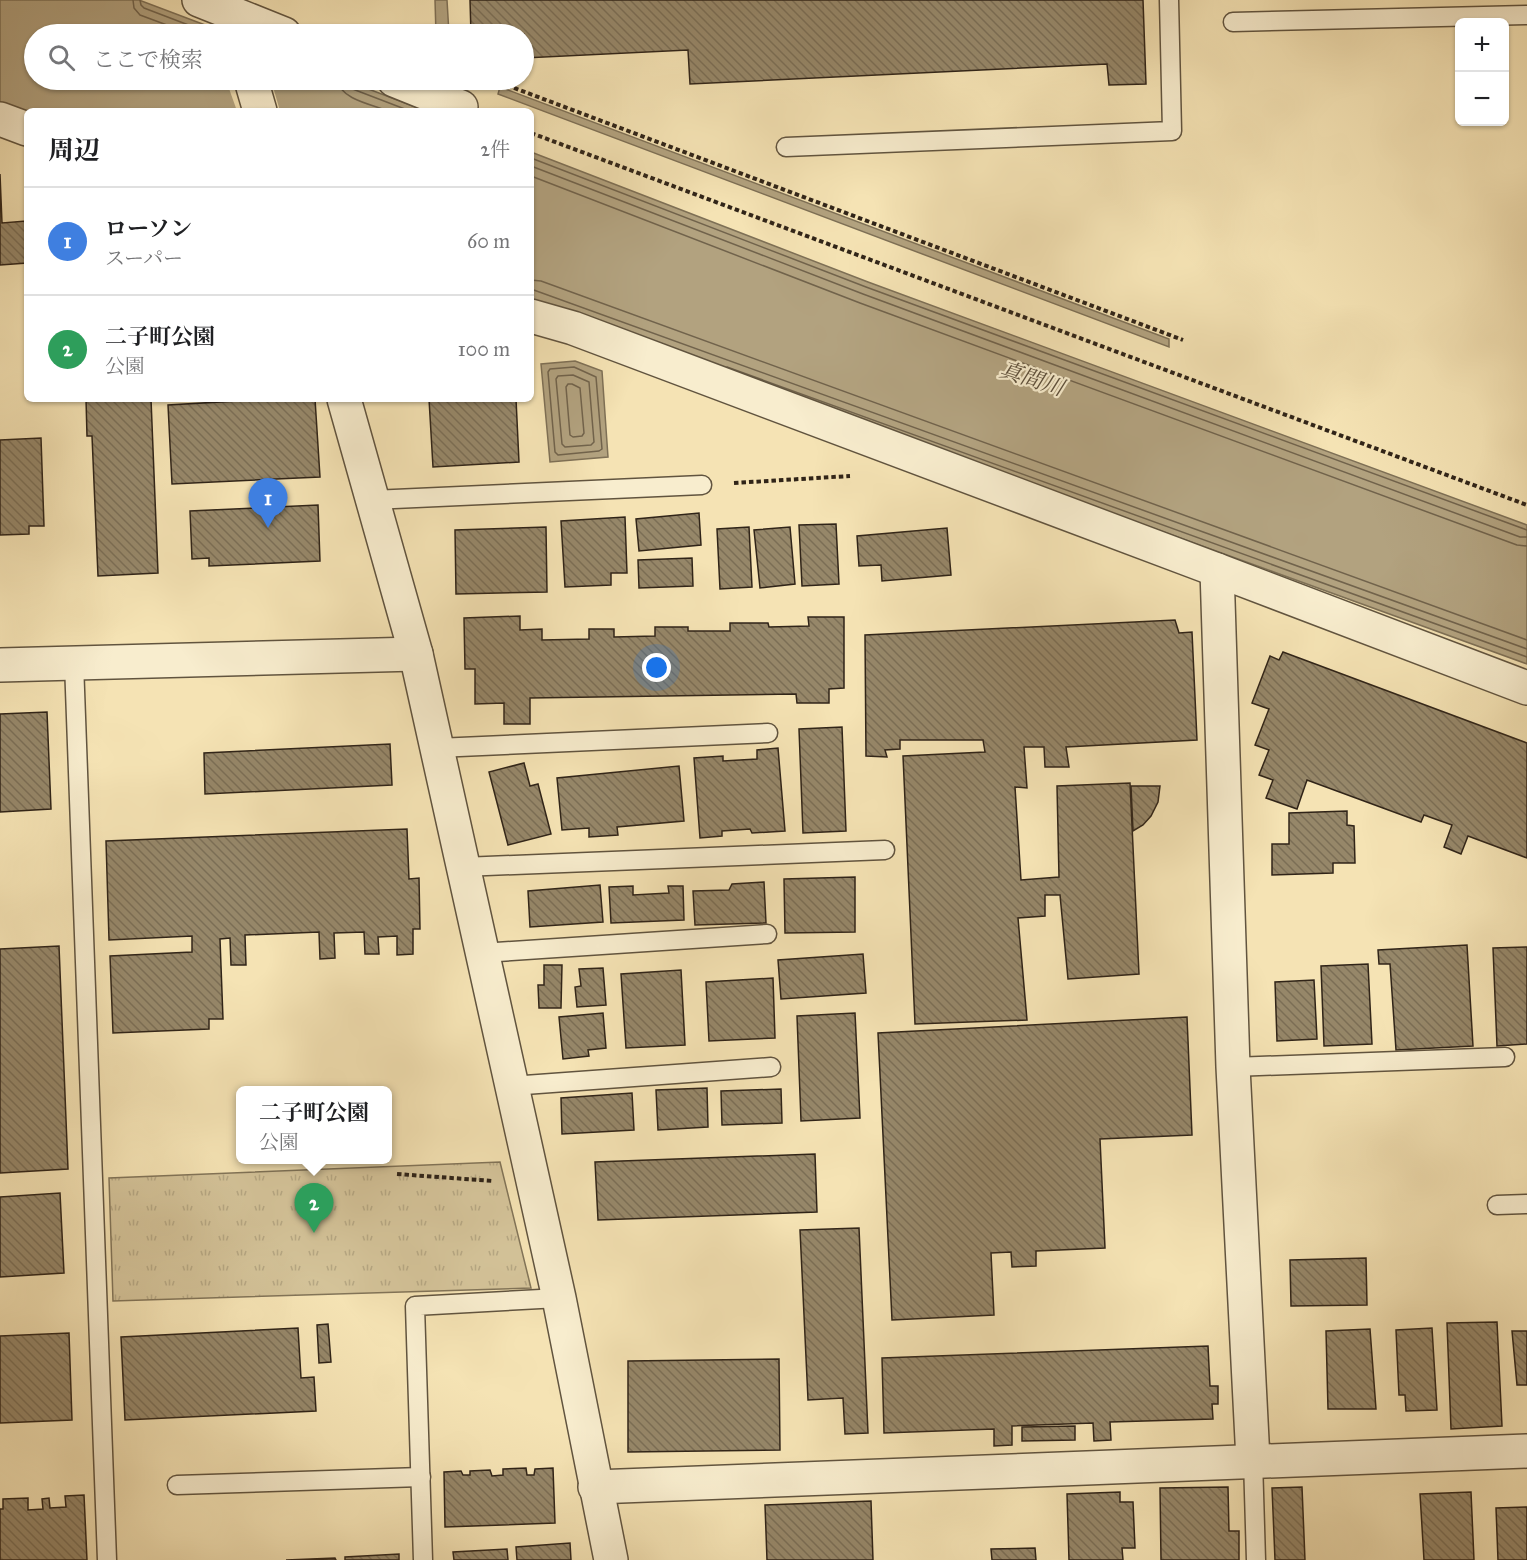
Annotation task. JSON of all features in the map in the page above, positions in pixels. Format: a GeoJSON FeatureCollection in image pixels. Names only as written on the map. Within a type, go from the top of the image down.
{"type":"FeatureCollection","features":[{"type":"Feature","properties":{"kind":"street"},"geometry":{"type":"LineString","coordinates":[[199,0],[233,20],[248,24]]}},
{"type":"Feature","properties":{"kind":"street"},"geometry":{"type":"LineString","coordinates":[[254,90],[259,108]]}},
{"type":"Feature","properties":{"kind":"street"},"geometry":{"type":"LineString","coordinates":[[419,90],[461,107]]}},
{"type":"Feature","properties":{"kind":"street"},"geometry":{"type":"LineString","coordinates":[[0,119],[24,128]]}},
{"type":"Feature","properties":{"kind":"street"},"geometry":{"type":"LineString","coordinates":[[534,317],[584,332],[1527,688]]}},
{"type":"Feature","properties":{"kind":"street"},"geometry":{"type":"LineString","coordinates":[[345,402],[416,654],[559,1299],[610,1560]]}},
{"type":"Feature","properties":{"kind":"street"},"geometry":{"type":"LineString","coordinates":[[1217,570],[1233,1067],[1253,1460]]}},
{"type":"Feature","properties":{"kind":"street"},"geometry":{"type":"LineString","coordinates":[[0,665],[416,654]]}},
{"type":"Feature","properties":{"kind":"street"},"geometry":{"type":"LineString","coordinates":[[595,1487],[1527,1451]]}},
{"type":"Feature","properties":{"kind":"lane"},"geometry":{"type":"LineString","coordinates":[[786,147],[1172,131],[1169,0]]}},
{"type":"Feature","properties":{"kind":"lane"},"geometry":{"type":"LineString","coordinates":[[1233,22],[1527,15]]}},
{"type":"Feature","properties":{"kind":"lane"},"geometry":{"type":"LineString","coordinates":[[372,500],[702,485]]}},
{"type":"Feature","properties":{"kind":"lane"},"geometry":{"type":"LineString","coordinates":[[74,663],[107,1560]]}},
{"type":"Feature","properties":{"kind":"lane"},"geometry":{"type":"LineString","coordinates":[[437,748],[768,733]]}},
{"type":"Feature","properties":{"kind":"lane"},"geometry":{"type":"LineString","coordinates":[[463,867],[885,850]]}},
{"type":"Feature","properties":{"kind":"lane"},"geometry":{"type":"LineString","coordinates":[[482,952],[767,934]]}},
{"type":"Feature","properties":{"kind":"lane"},"geometry":{"type":"LineString","coordinates":[[1233,1067],[1505,1058]]}},
{"type":"Feature","properties":{"kind":"lane"},"geometry":{"type":"LineString","coordinates":[[511,1086],[771,1067]]}},
{"type":"Feature","properties":{"kind":"lane"},"geometry":{"type":"LineString","coordinates":[[1497,1205],[1527,1204]]}},
{"type":"Feature","properties":{"kind":"lane"},"geometry":{"type":"LineString","coordinates":[[423,1560],[415,1306],[559,1299]]}},
{"type":"Feature","properties":{"kind":"lane"},"geometry":{"type":"LineString","coordinates":[[1253,1460],[1256,1560]]}},
{"type":"Feature","properties":{"kind":"lane"},"geometry":{"type":"LineString","coordinates":[[177,1485],[421,1477]]}},
{"type":"Feature","properties":{"kind":"path"},"geometry":{"type":"LineString","coordinates":[[520,90],[1183,340]]}},
{"type":"Feature","properties":{"kind":"path"},"geometry":{"type":"LineString","coordinates":[[534,134],[1527,505]]}},
{"type":"Feature","properties":{"kind":"path"},"geometry":{"type":"LineString","coordinates":[[702,485],[859,475]]}},
{"type":"Feature","properties":{"kind":"path"},"geometry":{"type":"LineString","coordinates":[[397,1174],[494,1181],[497,1192]]}},
{"type":"Feature","properties":{"kind":"green space"},"geometry":{"type":"Polygon","coordinates":[[[500,1162],[531,1288],[113,1301],[109,1178],[500,1162]]]}},
{"type":"Feature","properties":{"kind":"water"},"geometry":{"type":"Polygon","coordinates":[[[0,0],[139,0],[203,24],[24,24],[24,90],[371,90],[418,108],[24,108],[24,114],[0,105],[0,0]]]}},
{"type":"Feature","properties":{"kind":"water"},"geometry":{"type":"Polygon","coordinates":[[[435,0],[447,0],[448,24],[436,24],[435,0]]]}},
{"type":"Feature","properties":{"kind":"water"},"geometry":{"type":"Polygon","coordinates":[[[499,90],[508,90],[1169,339],[1169,347],[498,94],[499,90]]]}},
{"type":"Feature","properties":{"kind":"water","name":"真間川"},"geometry":{"type":"Polygon","coordinates":[[[534,153],[868,282],[1527,525],[1527,664],[534,303],[534,153]]]}},
{"type":"Feature","properties":{"kind":"water"},"geometry":{"type":"Polygon","coordinates":[[[575,361],[602,371],[608,457],[550,462],[541,364],[575,361]]]}},
{"type":"Feature","properties":{"kind":"pier"},"geometry":{"type":"Polygon","coordinates":[[[230,90],[274,90],[279,108],[236,108],[230,90]]]}},
{"type":"Feature","properties":{"kind":"building"},"geometry":{"type":"Polygon","coordinates":[[[470,0],[1143,0],[1146,84],[1109,85],[1107,64],[690,84],[688,50],[534,58],[534,24],[471,24],[470,0]]]}},
{"type":"Feature","properties":{"kind":"building"},"geometry":{"type":"Polygon","coordinates":[[[0,174],[2,223],[24,221],[24,263],[0,265],[0,174]]]}},
{"type":"Feature","properties":{"kind":"building"},"geometry":{"type":"Polygon","coordinates":[[[86,402],[151,402],[158,573],[98,576],[92,436],[87,436],[86,402]]]}},
{"type":"Feature","properties":{"kind":"building"},"geometry":{"type":"Polygon","coordinates":[[[220,402],[315,402],[320,477],[172,484],[168,405],[220,402]]]}},
{"type":"Feature","properties":{"kind":"building"},"geometry":{"type":"Polygon","coordinates":[[[429,402],[516,402],[519,462],[433,467],[429,402]]]}},
{"type":"Feature","properties":{"kind":"building"},"geometry":{"type":"Polygon","coordinates":[[[41,438],[44,526],[29,526],[29,534],[0,535],[0,440],[41,438]]]}},
{"type":"Feature","properties":{"kind":"building"},"geometry":{"type":"Polygon","coordinates":[[[318,505],[320,561],[209,566],[209,558],[192,559],[190,511],[318,505]]]}},
{"type":"Feature","properties":{"kind":"building"},"geometry":{"type":"Polygon","coordinates":[[[699,513],[701,545],[639,551],[636,519],[699,513]]]}},
{"type":"Feature","properties":{"kind":"building"},"geometry":{"type":"Polygon","coordinates":[[[625,517],[627,573],[611,573],[611,585],[565,587],[561,521],[625,517]]]}},
{"type":"Feature","properties":{"kind":"building"},"geometry":{"type":"Polygon","coordinates":[[[836,524],[839,584],[802,586],[799,525],[836,524]]]}},
{"type":"Feature","properties":{"kind":"building"},"geometry":{"type":"Polygon","coordinates":[[[546,527],[547,592],[456,594],[455,530],[546,527]]]}},
{"type":"Feature","properties":{"kind":"building"},"geometry":{"type":"Polygon","coordinates":[[[749,527],[752,587],[720,589],[717,529],[749,527]]]}},
{"type":"Feature","properties":{"kind":"building"},"geometry":{"type":"Polygon","coordinates":[[[790,527],[795,584],[760,588],[754,530],[790,527]]]}},
{"type":"Feature","properties":{"kind":"building"},"geometry":{"type":"Polygon","coordinates":[[[947,528],[951,575],[882,581],[881,565],[859,566],[857,536],[947,528]]]}},
{"type":"Feature","properties":{"kind":"building"},"geometry":{"type":"Polygon","coordinates":[[[692,558],[693,586],[639,588],[638,560],[692,558]]]}},
{"type":"Feature","properties":{"kind":"building"},"geometry":{"type":"Polygon","coordinates":[[[520,616],[520,630],[542,629],[542,640],[589,639],[589,629],[614,629],[614,637],[655,636],[655,627],[688,627],[688,631],[730,631],[730,623],[768,623],[769,627],[809,626],[808,617],[844,617],[844,688],[829,689],[829,703],[797,703],[796,694],[530,698],[530,724],[504,724],[504,703],[475,704],[475,669],[465,669],[464,618],[520,616]]]}},
{"type":"Feature","properties":{"kind":"building"},"geometry":{"type":"Polygon","coordinates":[[[1175,620],[1179,633],[1192,632],[1197,740],[1066,747],[1069,767],[1045,767],[1044,747],[1024,747],[1027,788],[1015,787],[1021,880],[1059,877],[1057,786],[1130,783],[1139,974],[1068,979],[1060,895],[1045,895],[1045,916],[1018,918],[1027,1020],[915,1024],[903,756],[985,752],[983,740],[900,740],[900,749],[885,750],[887,757],[866,756],[865,635],[1175,620]]]}},
{"type":"Feature","properties":{"kind":"building"},"geometry":{"type":"Polygon","coordinates":[[[1283,652],[1527,743],[1527,858],[1468,836],[1461,854],[1444,847],[1452,825],[1424,815],[1421,822],[1307,780],[1297,809],[1266,798],[1273,780],[1259,775],[1269,750],[1255,745],[1269,709],[1252,703],[1270,656],[1279,660],[1283,652]]]}},
{"type":"Feature","properties":{"kind":"building"},"geometry":{"type":"Polygon","coordinates":[[[47,712],[51,809],[0,812],[0,714],[47,712]]]}},
{"type":"Feature","properties":{"kind":"building"},"geometry":{"type":"Polygon","coordinates":[[[842,727],[846,831],[803,833],[799,729],[842,727]]]}},
{"type":"Feature","properties":{"kind":"building"},"geometry":{"type":"Polygon","coordinates":[[[390,744],[392,785],[205,794],[204,753],[390,744]]]}},
{"type":"Feature","properties":{"kind":"building"},"geometry":{"type":"Polygon","coordinates":[[[778,748],[785,831],[752,833],[750,829],[722,831],[722,836],[700,838],[694,758],[723,756],[723,761],[757,759],[757,750],[778,748]]]}},
{"type":"Feature","properties":{"kind":"building"},"geometry":{"type":"Polygon","coordinates":[[[524,763],[530,786],[538,784],[551,834],[508,845],[489,772],[524,763]]]}},
{"type":"Feature","properties":{"kind":"building"},"geometry":{"type":"Polygon","coordinates":[[[679,766],[684,821],[617,827],[618,835],[589,837],[589,828],[562,830],[557,778],[679,766]]]}},
{"type":"Feature","properties":{"kind":"building"},"geometry":{"type":"Polygon","coordinates":[[[1131,786],[1160,786],[1158,802],[1151,816],[1133,831],[1131,786]]]}},
{"type":"Feature","properties":{"kind":"building"},"geometry":{"type":"Polygon","coordinates":[[[1347,811],[1347,825],[1354,826],[1355,863],[1333,863],[1333,873],[1272,875],[1272,844],[1289,844],[1289,813],[1347,811]]]}},
{"type":"Feature","properties":{"kind":"building"},"geometry":{"type":"Polygon","coordinates":[[[407,829],[409,879],[419,878],[420,929],[413,929],[413,954],[397,955],[397,936],[378,937],[379,954],[365,954],[364,932],[334,933],[335,958],[320,959],[319,932],[245,935],[246,965],[231,965],[230,938],[220,939],[223,1019],[209,1019],[209,1029],[113,1033],[110,956],[192,952],[192,936],[109,940],[106,841],[407,829]]]}},
{"type":"Feature","properties":{"kind":"building"},"geometry":{"type":"Polygon","coordinates":[[[855,877],[855,932],[785,933],[784,879],[855,877]]]}},
{"type":"Feature","properties":{"kind":"building"},"geometry":{"type":"Polygon","coordinates":[[[764,882],[766,923],[695,925],[693,891],[729,890],[732,884],[764,882]]]}},
{"type":"Feature","properties":{"kind":"building"},"geometry":{"type":"Polygon","coordinates":[[[600,885],[603,922],[530,927],[528,891],[600,885]]]}},
{"type":"Feature","properties":{"kind":"building"},"geometry":{"type":"Polygon","coordinates":[[[633,886],[633,895],[669,893],[668,886],[683,886],[684,920],[611,923],[609,887],[633,886]]]}},
{"type":"Feature","properties":{"kind":"building"},"geometry":{"type":"Polygon","coordinates":[[[1467,945],[1473,1046],[1396,1050],[1390,964],[1379,964],[1378,950],[1467,945]]]}},
{"type":"Feature","properties":{"kind":"building"},"geometry":{"type":"Polygon","coordinates":[[[59,946],[68,1169],[0,1173],[0,949],[59,946]]]}},
{"type":"Feature","properties":{"kind":"building"},"geometry":{"type":"Polygon","coordinates":[[[1527,947],[1527,1044],[1497,1046],[1493,948],[1527,947]]]}},
{"type":"Feature","properties":{"kind":"building"},"geometry":{"type":"Polygon","coordinates":[[[863,954],[866,993],[781,999],[778,960],[863,954]]]}},
{"type":"Feature","properties":{"kind":"building"},"geometry":{"type":"Polygon","coordinates":[[[1368,964],[1372,1044],[1324,1046],[1321,966],[1368,964]]]}},
{"type":"Feature","properties":{"kind":"building"},"geometry":{"type":"Polygon","coordinates":[[[544,965],[562,965],[561,1008],[539,1008],[538,985],[544,985],[544,965]]]}},
{"type":"Feature","properties":{"kind":"building"},"geometry":{"type":"Polygon","coordinates":[[[603,968],[606,1005],[577,1007],[575,987],[581,986],[579,969],[603,968]]]}},
{"type":"Feature","properties":{"kind":"building"},"geometry":{"type":"Polygon","coordinates":[[[681,970],[685,1045],[626,1048],[621,974],[681,970]]]}},
{"type":"Feature","properties":{"kind":"building"},"geometry":{"type":"Polygon","coordinates":[[[773,978],[775,1038],[709,1041],[706,982],[773,978]]]}},
{"type":"Feature","properties":{"kind":"building"},"geometry":{"type":"Polygon","coordinates":[[[1314,980],[1317,1039],[1277,1041],[1275,982],[1314,980]]]}},
{"type":"Feature","properties":{"kind":"building"},"geometry":{"type":"Polygon","coordinates":[[[603,1013],[606,1048],[588,1050],[589,1056],[563,1059],[559,1017],[603,1013]]]}},
{"type":"Feature","properties":{"kind":"building"},"geometry":{"type":"Polygon","coordinates":[[[855,1013],[860,1118],[801,1121],[797,1016],[855,1013]]]}},
{"type":"Feature","properties":{"kind":"building"},"geometry":{"type":"Polygon","coordinates":[[[1187,1017],[1192,1135],[1100,1139],[1105,1248],[1036,1251],[1036,1266],[1012,1267],[1011,1252],[991,1253],[994,1315],[892,1320],[878,1033],[1187,1017]]]}},
{"type":"Feature","properties":{"kind":"building"},"geometry":{"type":"Polygon","coordinates":[[[707,1088],[708,1127],[658,1130],[656,1090],[707,1088]]]}},
{"type":"Feature","properties":{"kind":"building"},"geometry":{"type":"Polygon","coordinates":[[[781,1089],[782,1123],[722,1125],[721,1091],[781,1089]]]}},
{"type":"Feature","properties":{"kind":"building"},"geometry":{"type":"Polygon","coordinates":[[[632,1093],[634,1130],[562,1134],[561,1098],[632,1093]]]}},
{"type":"Feature","properties":{"kind":"building"},"geometry":{"type":"Polygon","coordinates":[[[815,1154],[817,1212],[598,1220],[595,1162],[815,1154]]]}},
{"type":"Feature","properties":{"kind":"building"},"geometry":{"type":"Polygon","coordinates":[[[60,1193],[64,1273],[0,1277],[0,1197],[60,1193]]]}},
{"type":"Feature","properties":{"kind":"building"},"geometry":{"type":"Polygon","coordinates":[[[859,1228],[868,1433],[845,1434],[843,1398],[808,1400],[800,1230],[859,1228]]]}},
{"type":"Feature","properties":{"kind":"building"},"geometry":{"type":"Polygon","coordinates":[[[1366,1258],[1367,1305],[1291,1306],[1290,1260],[1366,1258]]]}},
{"type":"Feature","properties":{"kind":"building"},"geometry":{"type":"Polygon","coordinates":[[[1497,1322],[1502,1426],[1451,1429],[1447,1323],[1497,1322]]]}},
{"type":"Feature","properties":{"kind":"building"},"geometry":{"type":"Polygon","coordinates":[[[328,1324],[331,1362],[319,1363],[317,1325],[328,1324]]]}},
{"type":"Feature","properties":{"kind":"building"},"geometry":{"type":"Polygon","coordinates":[[[298,1328],[301,1378],[314,1377],[316,1411],[125,1420],[121,1337],[298,1328]]]}},
{"type":"Feature","properties":{"kind":"building"},"geometry":{"type":"Polygon","coordinates":[[[1432,1328],[1437,1410],[1406,1411],[1405,1395],[1399,1395],[1396,1330],[1432,1328]]]}},
{"type":"Feature","properties":{"kind":"building"},"geometry":{"type":"Polygon","coordinates":[[[1370,1329],[1376,1409],[1328,1409],[1326,1331],[1370,1329]]]}},
{"type":"Feature","properties":{"kind":"building"},"geometry":{"type":"Polygon","coordinates":[[[1512,1331],[1527,1331],[1527,1385],[1517,1385],[1512,1331]]]}},
{"type":"Feature","properties":{"kind":"building"},"geometry":{"type":"Polygon","coordinates":[[[69,1333],[72,1420],[0,1423],[0,1336],[69,1333]]]}},
{"type":"Feature","properties":{"kind":"building"},"geometry":{"type":"Polygon","coordinates":[[[1208,1346],[1210,1386],[1218,1386],[1218,1404],[1212,1404],[1213,1419],[1110,1422],[1111,1440],[1094,1441],[1093,1423],[1012,1426],[1012,1445],[994,1446],[994,1429],[884,1433],[882,1358],[1208,1346]]]}},
{"type":"Feature","properties":{"kind":"building"},"geometry":{"type":"Polygon","coordinates":[[[779,1359],[780,1450],[628,1452],[628,1361],[779,1359]]]}},
{"type":"Feature","properties":{"kind":"building"},"geometry":{"type":"Polygon","coordinates":[[[1075,1426],[1075,1440],[1022,1441],[1022,1427],[1075,1426]]]}},
{"type":"Feature","properties":{"kind":"building"},"geometry":{"type":"Polygon","coordinates":[[[526,1468],[527,1475],[534,1475],[535,1469],[553,1468],[555,1523],[445,1527],[444,1472],[461,1471],[463,1475],[470,1475],[470,1471],[490,1470],[492,1476],[503,1475],[503,1469],[526,1468]]]}},
{"type":"Feature","properties":{"kind":"building"},"geometry":{"type":"Polygon","coordinates":[[[1228,1487],[1229,1531],[1239,1531],[1239,1560],[1161,1560],[1160,1488],[1228,1487]]]}},
{"type":"Feature","properties":{"kind":"building"},"geometry":{"type":"Polygon","coordinates":[[[1302,1487],[1305,1560],[1275,1560],[1272,1488],[1302,1487]]]}},
{"type":"Feature","properties":{"kind":"building"},"geometry":{"type":"Polygon","coordinates":[[[1120,1492],[1120,1502],[1133,1502],[1135,1548],[1122,1548],[1123,1560],[1069,1560],[1067,1494],[1120,1492]]]}},
{"type":"Feature","properties":{"kind":"building"},"geometry":{"type":"Polygon","coordinates":[[[1471,1492],[1474,1560],[1424,1560],[1420,1494],[1471,1492]]]}},
{"type":"Feature","properties":{"kind":"building"},"geometry":{"type":"Polygon","coordinates":[[[84,1495],[87,1560],[0,1560],[0,1509],[3,1509],[3,1499],[28,1498],[28,1510],[43,1509],[42,1499],[49,1498],[50,1508],[66,1507],[65,1496],[84,1495]]]}},
{"type":"Feature","properties":{"kind":"building"},"geometry":{"type":"Polygon","coordinates":[[[871,1501],[873,1560],[767,1560],[765,1505],[871,1501]]]}},
{"type":"Feature","properties":{"kind":"building"},"geometry":{"type":"Polygon","coordinates":[[[1527,1507],[1527,1560],[1498,1560],[1496,1508],[1527,1507]]]}},
{"type":"Feature","properties":{"kind":"building"},"geometry":{"type":"Polygon","coordinates":[[[570,1543],[571,1560],[517,1560],[516,1547],[570,1543]]]}},
{"type":"Feature","properties":{"kind":"building"},"geometry":{"type":"Polygon","coordinates":[[[1035,1548],[1036,1560],[992,1560],[991,1549],[1035,1548]]]}},
{"type":"Feature","properties":{"kind":"building"},"geometry":{"type":"Polygon","coordinates":[[[507,1549],[508,1560],[454,1560],[453,1552],[507,1549]]]}},
{"type":"Feature","properties":{"kind":"building"},"geometry":{"type":"Polygon","coordinates":[[[399,1554],[399,1560],[345,1560],[345,1557],[399,1554]]]}},
{"type":"Feature","properties":{"kind":"building"},"geometry":{"type":"Polygon","coordinates":[[[335,1558],[336,1560],[286,1560],[335,1558]]]}},
{"type":"Feature","properties":{"kind":"place","name":"ローソン"},"geometry":{"type":"Point","coordinates":[268,528]}},
{"type":"Feature","properties":{"kind":"place","name":"二子町公園"},"geometry":{"type":"Point","coordinates":[314,1233]}}]}
